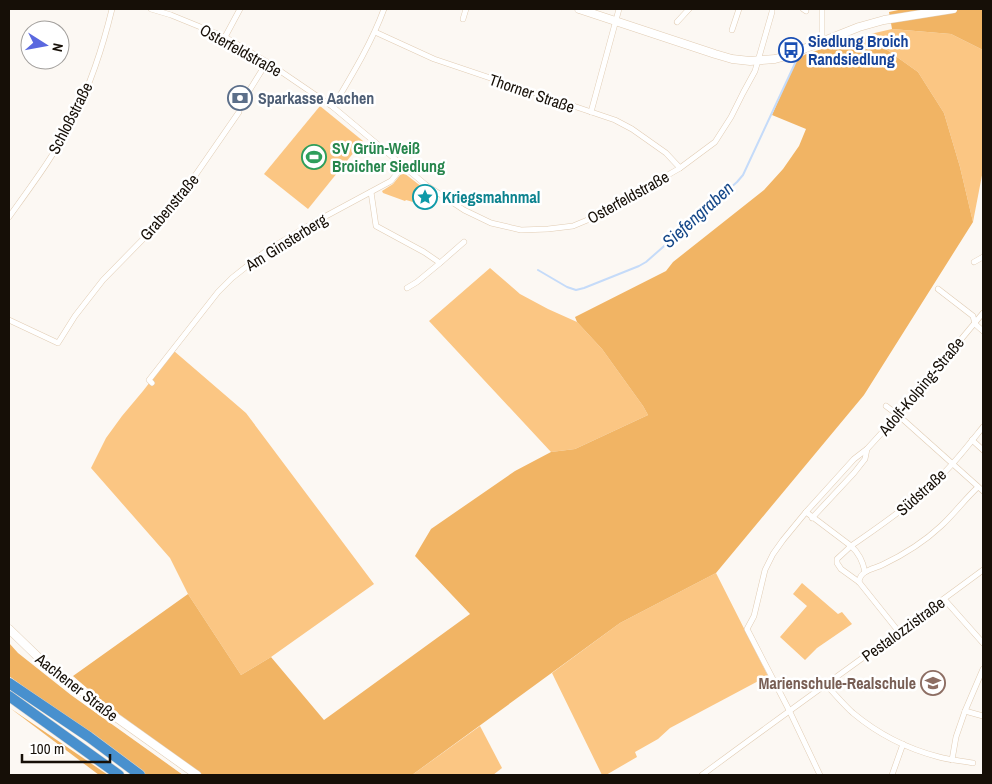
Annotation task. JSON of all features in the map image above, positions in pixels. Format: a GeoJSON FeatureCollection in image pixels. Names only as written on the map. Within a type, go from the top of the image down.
{"type":"FeatureCollection","features":[{"type":"Feature","properties":{"kind":"highway"},"geometry":{"type":"LineString","coordinates":[[9,683],[89,737],[140,775]]}},
{"type":"Feature","properties":{"kind":"highway"},"geometry":{"type":"LineString","coordinates":[[9,696],[119,775]]}},
{"type":"Feature","properties":{"kind":"street","name":"Schloßstraße"},"geometry":{"type":"LineString","coordinates":[[9,217],[35,180],[73,118],[94,70],[106,35],[112,9]]}},
{"type":"Feature","properties":{"kind":"street","name":"Osterfeldstraße"},"geometry":{"type":"LineString","coordinates":[[151,9],[225,37],[267,62],[333,107],[426,185],[464,210],[491,223],[521,230],[548,230],[573,226],[597,216],[680,168],[715,142],[731,118],[755,71],[772,9]]}},
{"type":"Feature","properties":{"kind":"street"},"geometry":{"type":"LineString","coordinates":[[225,37],[240,9]]}},
{"type":"Feature","properties":{"kind":"street"},"geometry":{"type":"LineString","coordinates":[[333,107],[357,67],[375,32],[384,9]]}},
{"type":"Feature","properties":{"kind":"street"},"geometry":{"type":"LineString","coordinates":[[463,19],[466,9]]}},
{"type":"Feature","properties":{"kind":"street"},"geometry":{"type":"LineString","coordinates":[[579,9],[732,59],[758,61],[786,56],[859,27],[884,20],[952,9]]}},
{"type":"Feature","properties":{"kind":"street"},"geometry":{"type":"LineString","coordinates":[[591,112],[619,9]]}},
{"type":"Feature","properties":{"kind":"street"},"geometry":{"type":"LineString","coordinates":[[678,22],[689,9]]}},
{"type":"Feature","properties":{"kind":"street"},"geometry":{"type":"LineString","coordinates":[[732,30],[739,9]]}},
{"type":"Feature","properties":{"kind":"street"},"geometry":{"type":"LineString","coordinates":[[822,9],[822,41]]}},
{"type":"Feature","properties":{"kind":"street","name":"Thorner Straße"},"geometry":{"type":"LineString","coordinates":[[375,32],[434,59],[615,120],[666,153],[680,168]]}},
{"type":"Feature","properties":{"kind":"street","name":"Grabenstraße"},"geometry":{"type":"LineString","coordinates":[[9,320],[58,343],[74,316],[103,280],[150,232],[192,180],[239,112],[239,107],[267,62]]}},
{"type":"Feature","properties":{"kind":"street","name":"Am Ginsterberg"},"geometry":{"type":"LineString","coordinates":[[152,383],[149,380],[218,292],[232,278],[266,250],[391,181],[403,166]]}},
{"type":"Feature","properties":{"kind":"street"},"geometry":{"type":"LineString","coordinates":[[372,192],[376,226],[424,252],[440,263]]}},
{"type":"Feature","properties":{"kind":"street"},"geometry":{"type":"LineString","coordinates":[[407,288],[417,282],[464,242]]}},
{"type":"Feature","properties":{"kind":"street"},"geometry":{"type":"LineString","coordinates":[[974,262],[983,257]]}},
{"type":"Feature","properties":{"kind":"street","name":"Adolf-Kolping-Straße"},"geometry":{"type":"LineString","coordinates":[[938,289],[972,316],[974,324],[983,331]]}},
{"type":"Feature","properties":{"kind":"street","name":"Adolf-Kolping-Straße"},"geometry":{"type":"LineString","coordinates":[[789,710],[747,629],[754,616],[762,577],[767,564],[783,540],[806,512],[854,459],[867,449],[898,415],[983,313]]}},
{"type":"Feature","properties":{"kind":"street"},"geometry":{"type":"LineString","coordinates":[[886,406],[983,491]]}},
{"type":"Feature","properties":{"kind":"street","name":"Südstraße"},"geometry":{"type":"LineString","coordinates":[[850,546],[893,518],[929,488],[983,427]]}},
{"type":"Feature","properties":{"kind":"street"},"geometry":{"type":"LineString","coordinates":[[972,440],[983,450]]}},
{"type":"Feature","properties":{"kind":"street","name":"Adolf-Kolping-Straße"},"geometry":{"type":"LineString","coordinates":[[812,518],[854,473],[865,459],[867,449]]}},
{"type":"Feature","properties":{"kind":"street"},"geometry":{"type":"LineString","coordinates":[[859,582],[860,576],[865,572],[913,548],[930,535],[978,487]]}},
{"type":"Feature","properties":{"kind":"street"},"geometry":{"type":"LineString","coordinates":[[806,512],[855,550],[864,565],[865,572]]}},
{"type":"Feature","properties":{"kind":"street"},"geometry":{"type":"LineString","coordinates":[[850,546],[837,559],[837,564],[859,582],[899,632]]}},
{"type":"Feature","properties":{"kind":"street","name":"Pestalozzistraße"},"geometry":{"type":"LineString","coordinates":[[702,775],[983,570]]}},
{"type":"Feature","properties":{"kind":"street"},"geometry":{"type":"LineString","coordinates":[[944,599],[983,643]]}},
{"type":"Feature","properties":{"kind":"street","name":"Aachener Straße"},"geometry":{"type":"LineString","coordinates":[[9,629],[55,672],[197,775]]}},
{"type":"Feature","properties":{"kind":"street"},"geometry":{"type":"LineString","coordinates":[[952,760],[956,737],[965,711],[981,680],[983,669]]}},
{"type":"Feature","properties":{"kind":"street"},"geometry":{"type":"LineString","coordinates":[[826,685],[852,712],[890,738],[932,755],[973,763]]}},
{"type":"Feature","properties":{"kind":"street"},"geometry":{"type":"LineString","coordinates":[[789,710],[820,775]]}},
{"type":"Feature","properties":{"kind":"street"},"geometry":{"type":"LineString","coordinates":[[965,711],[983,716]]}},
{"type":"Feature","properties":{"kind":"street"},"geometry":{"type":"LineString","coordinates":[[892,775],[903,744]]}},
{"type":"Feature","properties":{"kind":"shaded area"},"geometry":{"type":"Polygon","coordinates":[[[903,9],[983,9],[983,50],[951,34],[892,29],[889,12],[903,9]]]}},
{"type":"Feature","properties":{"kind":"shaded area"},"geometry":{"type":"Polygon","coordinates":[[[892,29],[951,34],[983,50],[983,170],[973,222],[960,167],[944,113],[918,72],[866,35],[892,29]]]}},
{"type":"Feature","properties":{"kind":"shaded area"},"geometry":{"type":"Polygon","coordinates":[[[866,35],[918,72],[944,113],[960,167],[973,222],[864,395],[716,573],[620,623],[412,775],[203,775],[109,707],[73,676],[188,594],[241,675],[271,657],[324,720],[470,614],[415,556],[431,529],[515,471],[551,452],[575,449],[648,415],[602,349],[577,322],[575,317],[666,271],[673,262],[764,190],[783,169],[799,146],[806,129],[772,115],[796,60],[806,54],[866,35]]]}},
{"type":"Feature","properties":{"kind":"shaded area","name":"SV Grün-Weiß Broicher Siedlung"},"geometry":{"type":"Polygon","coordinates":[[[320,106],[363,141],[308,209],[264,174],[320,106]]]}},
{"type":"Feature","properties":{"kind":"shaded area"},"geometry":{"type":"Polygon","coordinates":[[[404,173],[422,187],[413,202],[405,201],[382,191],[393,184],[404,173]]]}},
{"type":"Feature","properties":{"kind":"shaded area"},"geometry":{"type":"Polygon","coordinates":[[[490,268],[520,294],[577,322],[602,349],[648,415],[575,449],[551,452],[429,321],[490,268]]]}},
{"type":"Feature","properties":{"kind":"shaded area"},"geometry":{"type":"Polygon","coordinates":[[[174,351],[246,413],[374,584],[271,657],[241,675],[188,594],[170,558],[91,468],[106,438],[174,351]]]}},
{"type":"Feature","properties":{"kind":"shaded area"},"geometry":{"type":"Polygon","coordinates":[[[716,573],[768,676],[670,728],[658,739],[635,752],[637,757],[606,775],[602,775],[552,673],[620,623],[716,573]]]}},
{"type":"Feature","properties":{"kind":"shaded area"},"geometry":{"type":"Polygon","coordinates":[[[802,583],[838,614],[842,612],[852,624],[817,648],[805,660],[780,637],[807,606],[793,594],[802,583]]]}},
{"type":"Feature","properties":{"kind":"shaded area"},"geometry":{"type":"Polygon","coordinates":[[[9,643],[18,653],[71,695],[183,775],[144,775],[9,676],[9,643]]]}},
{"type":"Feature","properties":{"kind":"shaded area"},"geometry":{"type":"Polygon","coordinates":[[[10,708],[108,775],[99,775],[10,708]]]}},
{"type":"Feature","properties":{"kind":"shaded area"},"geometry":{"type":"Polygon","coordinates":[[[480,726],[502,768],[493,775],[412,775],[480,726]]]}},
{"type":"Feature","properties":{"kind":"waterway","name":"Siefengraben"},"geometry":{"type":"LineString","coordinates":[[538,270],[567,287],[576,290],[646,262],[743,175],[797,59]]}},
{"type":"Feature","properties":{"kind":"place","name":"Siedlung Broich Randsiedlung"},"geometry":{"type":"Point","coordinates":[791,50]}},
{"type":"Feature","properties":{"kind":"place","name":"Sparkasse Aachen"},"geometry":{"type":"Point","coordinates":[240,98]}},
{"type":"Feature","properties":{"kind":"place","name":"SV Grün-Weiß Broicher Siedlung"},"geometry":{"type":"Point","coordinates":[314,157]}},
{"type":"Feature","properties":{"kind":"place","name":"Kriegsmahnmal"},"geometry":{"type":"Point","coordinates":[425,197]}},
{"type":"Feature","properties":{"kind":"place","name":"Marienschule-Realschule"},"geometry":{"type":"Point","coordinates":[933,683]}}]}
